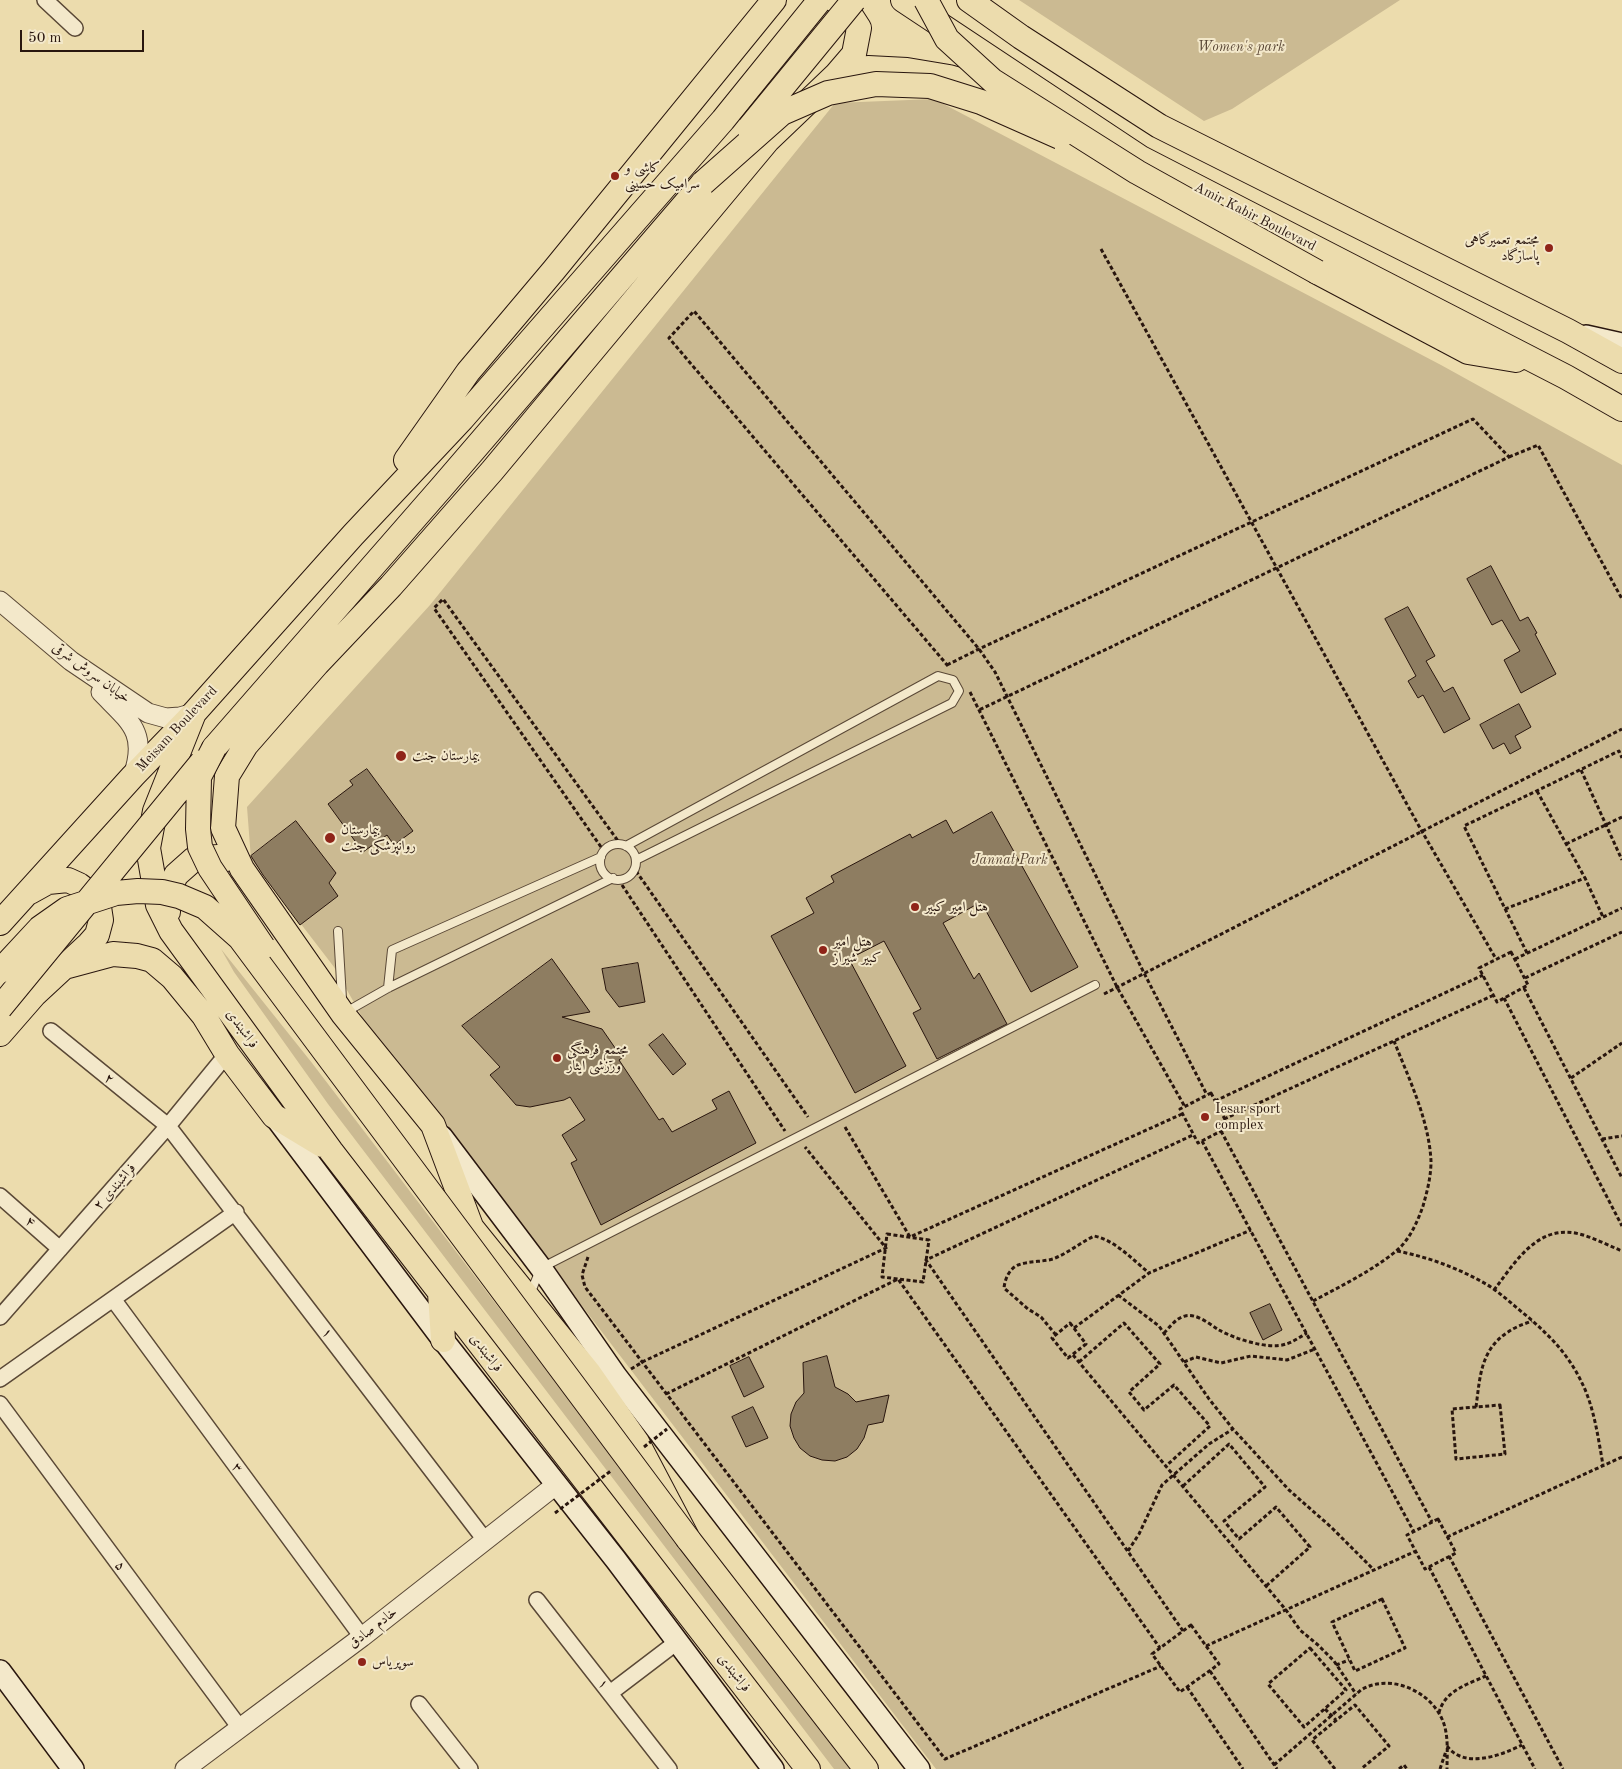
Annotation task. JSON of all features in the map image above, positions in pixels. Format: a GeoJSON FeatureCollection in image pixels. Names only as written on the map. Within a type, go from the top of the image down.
{"type":"FeatureCollection","features":[{"type":"Feature","properties":{"kind":"main road"},"geometry":{"type":"LineString","coordinates":[[353,535],[462,419],[724,120],[820,0]]}},
{"type":"Feature","properties":{"kind":"main road"},"geometry":{"type":"LineString","coordinates":[[835,0],[848,11],[859,28],[854,54],[768,140],[492,471],[391,586],[317,664],[246,745],[227,776],[223,828],[242,869],[343,1014],[433,1125],[541,1268],[616,1376],[919,1769]]}},
{"type":"Feature","properties":{"kind":"main road"},"geometry":{"type":"LineString","coordinates":[[0,1008],[214,748],[703,183],[854,0]]}},
{"type":"Feature","properties":{"kind":"main road","name":"Amir Kabir Boulevard"},"geometry":{"type":"LineString","coordinates":[[903,0],[1127,150],[1536,362],[1622,409]]}},
{"type":"Feature","properties":{"kind":"main road"},"geometry":{"type":"LineString","coordinates":[[926,0],[947,39],[993,81],[1136,172],[1317,272],[1468,352],[1536,362]]}},
{"type":"Feature","properties":{"kind":"main road"},"geometry":{"type":"LineString","coordinates":[[969,0],[1021,37],[1159,126],[1568,331],[1622,361]]}},
{"type":"Feature","properties":{"kind":"main road"},"geometry":{"type":"LineString","coordinates":[[353,535],[468,372],[775,1]]}},
{"type":"Feature","properties":{"kind":"main road"},"geometry":{"type":"LineString","coordinates":[[836,74],[868,68],[907,70],[949,77],[985,87],[1127,150]]}},
{"type":"Feature","properties":{"kind":"main road"},"geometry":{"type":"LineString","coordinates":[[703,183],[782,113],[828,93],[876,84],[930,86],[980,102],[1136,172]]}},
{"type":"Feature","properties":{"kind":"main road"},"geometry":{"type":"LineString","coordinates":[[1568,331],[1622,344]]}},
{"type":"Feature","properties":{"kind":"main road","name":"Meisam Boulevard"},"geometry":{"type":"LineString","coordinates":[[0,924],[133,776],[194,713],[353,535]]}},
{"type":"Feature","properties":{"kind":"main road","name":"فراشبندی"},"geometry":{"type":"LineString","coordinates":[[194,713],[155,811],[148,848],[158,905],[171,931],[331,1151],[808,1769]]}},
{"type":"Feature","properties":{"kind":"main road"},"geometry":{"type":"LineString","coordinates":[[214,748],[199,777],[198,798],[200,847],[210,868],[252,933],[472,1228],[589,1373],[637,1442],[688,1539]]}},
{"type":"Feature","properties":{"kind":"main road"},"geometry":{"type":"LineString","coordinates":[[171,931],[166,897],[176,875],[194,859],[218,857],[242,869]]}},
{"type":"Feature","properties":{"kind":"main road"},"geometry":{"type":"LineString","coordinates":[[0,1034],[34,995],[97,935],[101,920],[100,907],[91,894],[68,880],[48,882],[24,896]]}},
{"type":"Feature","properties":{"kind":"main road"},"geometry":{"type":"LineString","coordinates":[[0,972],[40,928],[67,909],[116,893],[138,891],[162,892],[179,896],[204,907],[240,938],[688,1539],[866,1769]]}},
{"type":"Feature","properties":{"kind":"main road"},"geometry":{"type":"LineString","coordinates":[[61,968],[114,954],[137,956],[152,960],[172,977],[204,1016],[227,1054],[274,1116],[331,1151]]}},
{"type":"Feature","properties":{"kind":"main road","name":"فراشبندی"},"geometry":{"type":"LineString","coordinates":[[274,1116],[443,1340],[557,1484],[773,1769]]}},
{"type":"Feature","properties":{"kind":"main road"},"geometry":{"type":"LineString","coordinates":[[433,1125],[472,1228]]}},
{"type":"Feature","properties":{"kind":"main road"},"geometry":{"type":"LineString","coordinates":[[440,1293],[443,1340]]}},
{"type":"Feature","properties":{"kind":"main road"},"geometry":{"type":"LineString","coordinates":[[0,1671],[73,1769]]}},
{"type":"Feature","properties":{"kind":"street"},"geometry":{"type":"LineString","coordinates":[[45,0],[75,28]]}},
{"type":"Feature","properties":{"kind":"street","name":"خیابان سروش شرقی"},"geometry":{"type":"LineString","coordinates":[[0,601],[71,661],[148,713],[166,718],[194,713]]}},
{"type":"Feature","properties":{"kind":"street"},"geometry":{"type":"LineString","coordinates":[[71,661],[119,711],[134,730],[140,744],[139,759],[133,776]]}},
{"type":"Feature","properties":{"kind":"street","name":"۲"},"geometry":{"type":"LineString","coordinates":[[51,1031],[168,1126]]}},
{"type":"Feature","properties":{"kind":"street","name":"۲ فراشبندی"},"geometry":{"type":"LineString","coordinates":[[0,1317],[168,1126],[227,1054]]}},
{"type":"Feature","properties":{"kind":"street","name":"۱"},"geometry":{"type":"LineString","coordinates":[[168,1126],[236,1212],[485,1540]]}},
{"type":"Feature","properties":{"kind":"street","name":"۴"},"geometry":{"type":"LineString","coordinates":[[0,1196],[60,1249]]}},
{"type":"Feature","properties":{"kind":"street"},"geometry":{"type":"LineString","coordinates":[[0,1379],[236,1212]]}},
{"type":"Feature","properties":{"kind":"street","name":"۳"},"geometry":{"type":"LineString","coordinates":[[112,1300],[362,1637]]}},
{"type":"Feature","properties":{"kind":"street","name":"۵"},"geometry":{"type":"LineString","coordinates":[[0,1404],[240,1728]]}},
{"type":"Feature","properties":{"kind":"street","name":"خادم صادق"},"geometry":{"type":"LineString","coordinates":[[185,1769],[362,1637],[557,1484]]}},
{"type":"Feature","properties":{"kind":"street","name":"۱"},"geometry":{"type":"LineString","coordinates":[[537,1600],[669,1769]]}},
{"type":"Feature","properties":{"kind":"street"},"geometry":{"type":"LineString","coordinates":[[610,1693],[677,1642]]}},
{"type":"Feature","properties":{"kind":"street"},"geometry":{"type":"LineString","coordinates":[[419,1704],[470,1769]]}},
{"type":"Feature","properties":{"kind":"lane"},"geometry":{"type":"LineString","coordinates":[[338,931],[343,1014],[388,988],[616,879],[627,878],[635,865],[952,704],[959,691],[952,680],[938,676],[623,846]]}},
{"type":"Feature","properties":{"kind":"lane"},"geometry":{"type":"LineString","coordinates":[[388,988],[392,950],[603,854],[613,845],[623,846],[633,852],[635,865]]}},
{"type":"Feature","properties":{"kind":"lane"},"geometry":{"type":"LineString","coordinates":[[603,854],[602,868],[605,874],[616,879]]}},
{"type":"Feature","properties":{"kind":"lane"},"geometry":{"type":"LineString","coordinates":[[528,1297],[541,1268],[1095,985]]}},
{"type":"Feature","properties":{"kind":"path"},"geometry":{"type":"LineString","coordinates":[[1101,249],[1252,522],[1275,568],[1422,832],[1496,959]]}},
{"type":"Feature","properties":{"kind":"path"},"geometry":{"type":"LineString","coordinates":[[947,665],[1473,419],[1509,457]]}},
{"type":"Feature","properties":{"kind":"path"},"geometry":{"type":"LineString","coordinates":[[979,710],[1509,457],[1538,445],[1622,599]]}},
{"type":"Feature","properties":{"kind":"path"},"geometry":{"type":"LineString","coordinates":[[603,854],[434,608],[443,598],[623,846]]}},
{"type":"Feature","properties":{"kind":"path"},"geometry":{"type":"LineString","coordinates":[[1099,996],[1622,729]]}},
{"type":"Feature","properties":{"kind":"path"},"geometry":{"type":"LineString","coordinates":[[1527,953],[1464,826],[1619,752],[1622,758]]}},
{"type":"Feature","properties":{"kind":"path"},"geometry":{"type":"LineString","coordinates":[[1581,770],[1622,860]]}},
{"type":"Feature","properties":{"kind":"path"},"geometry":{"type":"LineString","coordinates":[[1537,791],[1585,878],[1603,917]]}},
{"type":"Feature","properties":{"kind":"path"},"geometry":{"type":"LineString","coordinates":[[1566,844],[1622,817]]}},
{"type":"Feature","properties":{"kind":"path"},"geometry":{"type":"LineString","coordinates":[[635,865],[809,1117],[801,1122]]}},
{"type":"Feature","properties":{"kind":"path"},"geometry":{"type":"LineString","coordinates":[[1505,909],[1585,878]]}},
{"type":"Feature","properties":{"kind":"path"},"geometry":{"type":"LineString","coordinates":[[616,879],[785,1131],[793,1126]]}},
{"type":"Feature","properties":{"kind":"path"},"geometry":{"type":"LineString","coordinates":[[1515,960],[1622,908]]}},
{"type":"Feature","properties":{"kind":"path"},"geometry":{"type":"LineString","coordinates":[[1524,978],[1622,932]]}},
{"type":"Feature","properties":{"kind":"path"},"geometry":{"type":"LineString","coordinates":[[1511,952],[1528,985],[1497,1002],[1479,968],[1496,959],[1511,952]]}},
{"type":"Feature","properties":{"kind":"path"},"geometry":{"type":"LineString","coordinates":[[1215,1100],[1483,975]]}},
{"type":"Feature","properties":{"kind":"path"},"geometry":{"type":"LineString","coordinates":[[1524,988],[1622,1178]]}},
{"type":"Feature","properties":{"kind":"path"},"geometry":{"type":"LineString","coordinates":[[1224,1119],[1494,995]]}},
{"type":"Feature","properties":{"kind":"path"},"geometry":{"type":"LineString","coordinates":[[1504,998],[1622,1226]]}},
{"type":"Feature","properties":{"kind":"path"},"geometry":{"type":"LineString","coordinates":[[1313,1301],[1362,1274],[1396,1251],[1408,1237],[1418,1219],[1430,1181],[1431,1162],[1427,1137],[1416,1100],[1394,1041]]}},
{"type":"Feature","properties":{"kind":"path"},"geometry":{"type":"LineString","coordinates":[[1571,1078],[1622,1043]]}},
{"type":"Feature","properties":{"kind":"path"},"geometry":{"type":"LineString","coordinates":[[1211,1093],[1229,1127],[1198,1143],[1182,1114],[1180,1109],[1211,1093]]}},
{"type":"Feature","properties":{"kind":"path"},"geometry":{"type":"LineString","coordinates":[[910,1237],[1182,1114]]}},
{"type":"Feature","properties":{"kind":"path"},"geometry":{"type":"LineString","coordinates":[[837,1131],[854,1122]]}},
{"type":"Feature","properties":{"kind":"path"},"geometry":{"type":"LineString","coordinates":[[845,1127],[910,1237]]}},
{"type":"Feature","properties":{"kind":"path"},"geometry":{"type":"LineString","coordinates":[[1221,1131],[1432,1522]]}},
{"type":"Feature","properties":{"kind":"path"},"geometry":{"type":"LineString","coordinates":[[926,1260],[1193,1135]]}},
{"type":"Feature","properties":{"kind":"path"},"geometry":{"type":"LineString","coordinates":[[1602,1139],[1622,1136]]}},
{"type":"Feature","properties":{"kind":"path"},"geometry":{"type":"LineString","coordinates":[[1202,1141],[1414,1532]]}},
{"type":"Feature","properties":{"kind":"path"},"geometry":{"type":"LineString","coordinates":[[796,1151],[813,1143]]}},
{"type":"Feature","properties":{"kind":"path"},"geometry":{"type":"LineString","coordinates":[[805,1147],[886,1248]]}},
{"type":"Feature","properties":{"kind":"path"},"geometry":{"type":"LineString","coordinates":[[1074,1328],[1149,1273],[1250,1230]]}},
{"type":"Feature","properties":{"kind":"path"},"geometry":{"type":"LineString","coordinates":[[1494,1290],[1517,1259],[1532,1244],[1556,1233],[1574,1233],[1622,1251]]}},
{"type":"Feature","properties":{"kind":"path"},"geometry":{"type":"LineString","coordinates":[[887,1234],[910,1237],[929,1240],[924,1282],[882,1277],[887,1234]]}},
{"type":"Feature","properties":{"kind":"path"},"geometry":{"type":"LineString","coordinates":[[1056,1335],[1041,1317],[1028,1309],[1004,1288],[1005,1281],[1011,1271],[1018,1265],[1051,1259],[1094,1236],[1101,1237],[1118,1248],[1149,1273]]}},
{"type":"Feature","properties":{"kind":"path"},"geometry":{"type":"LineString","coordinates":[[642,1362],[886,1248]]}},
{"type":"Feature","properties":{"kind":"path"},"geometry":{"type":"LineString","coordinates":[[1396,1251],[1424,1257],[1449,1266],[1486,1284],[1564,1350],[1582,1382],[1593,1414],[1603,1465]]}},
{"type":"Feature","properties":{"kind":"path"},"geometry":{"type":"LineString","coordinates":[[594,1252],[588,1258],[582,1275],[585,1287],[945,1759],[1160,1666]]}},
{"type":"Feature","properties":{"kind":"path"},"geometry":{"type":"LineString","coordinates":[[926,1260],[1183,1631]]}},
{"type":"Feature","properties":{"kind":"path"},"geometry":{"type":"LineString","coordinates":[[666,1394],[898,1279]]}},
{"type":"Feature","properties":{"kind":"path"},"geometry":{"type":"LineString","coordinates":[[898,1279],[1160,1648]]}},
{"type":"Feature","properties":{"kind":"path"},"geometry":{"type":"LineString","coordinates":[[1118,1295],[1159,1326],[1209,1399],[1233,1429],[1289,1490],[1331,1527],[1374,1570]]}},
{"type":"Feature","properties":{"kind":"path"},"geometry":{"type":"LineString","coordinates":[[1164,1333],[1174,1322],[1184,1316],[1195,1316],[1235,1338],[1261,1344],[1287,1344],[1306,1333]]}},
{"type":"Feature","properties":{"kind":"path"},"geometry":{"type":"LineString","coordinates":[[1476,1407],[1483,1359],[1492,1345],[1508,1332],[1532,1321]]}},
{"type":"Feature","properties":{"kind":"path"},"geometry":{"type":"LineString","coordinates":[[1070,1323],[1074,1328],[1086,1344],[1068,1358],[1052,1338],[1070,1323]]}},
{"type":"Feature","properties":{"kind":"path"},"geometry":{"type":"LineString","coordinates":[[1079,1362],[1124,1323],[1160,1364],[1129,1392],[1144,1410],[1174,1385],[1210,1426],[1166,1466]]}},
{"type":"Feature","properties":{"kind":"path"},"geometry":{"type":"LineString","coordinates":[[1184,1362],[1196,1357],[1222,1363],[1251,1356],[1287,1360],[1315,1349]]}},
{"type":"Feature","properties":{"kind":"path"},"geometry":{"type":"LineString","coordinates":[[1073,1355],[1286,1610],[1300,1630],[1318,1645],[1336,1665],[1356,1694]]}},
{"type":"Feature","properties":{"kind":"path"},"geometry":{"type":"LineString","coordinates":[[1500,1405],[1505,1454],[1456,1458],[1452,1410],[1476,1407],[1500,1405]]}},
{"type":"Feature","properties":{"kind":"path"},"geometry":{"type":"LineString","coordinates":[[1128,1551],[1139,1534],[1162,1485],[1209,1444],[1233,1429]]}},
{"type":"Feature","properties":{"kind":"path"},"geometry":{"type":"LineString","coordinates":[[1183,1486],[1229,1444],[1265,1487],[1224,1520],[1239,1539],[1276,1507],[1310,1547],[1266,1586]]}},
{"type":"Feature","properties":{"kind":"path"},"geometry":{"type":"LineString","coordinates":[[1447,1537],[1622,1457]]}},
{"type":"Feature","properties":{"kind":"path"},"geometry":{"type":"LineString","coordinates":[[1438,1518],[1456,1553],[1425,1569],[1407,1535],[1414,1532],[1438,1518]]}},
{"type":"Feature","properties":{"kind":"path"},"geometry":{"type":"LineString","coordinates":[[1206,1646],[1416,1551]]}},
{"type":"Feature","properties":{"kind":"path"},"geometry":{"type":"LineString","coordinates":[[1449,1556],[1562,1769]]}},
{"type":"Feature","properties":{"kind":"path"},"geometry":{"type":"LineString","coordinates":[[1429,1566],[1535,1769]]}},
{"type":"Feature","properties":{"kind":"path"},"geometry":{"type":"LineString","coordinates":[[1382,1599],[1405,1648],[1355,1671],[1350,1660],[1332,1622],[1382,1599]]}},
{"type":"Feature","properties":{"kind":"path"},"geometry":{"type":"LineString","coordinates":[[1191,1626],[1219,1664],[1180,1692],[1152,1654],[1183,1631],[1191,1626]]}},
{"type":"Feature","properties":{"kind":"path"},"geometry":{"type":"LineString","coordinates":[[1310,1648],[1346,1690],[1325,1709],[1304,1726],[1268,1684],[1310,1648]]}},
{"type":"Feature","properties":{"kind":"path"},"geometry":{"type":"LineString","coordinates":[[1336,1665],[1350,1660]]}},
{"type":"Feature","properties":{"kind":"path"},"geometry":{"type":"LineString","coordinates":[[1210,1671],[1275,1767],[1356,1694],[1369,1685],[1382,1682],[1416,1691],[1430,1701],[1439,1713],[1446,1733],[1447,1769]]}},
{"type":"Feature","properties":{"kind":"path"},"geometry":{"type":"LineString","coordinates":[[1439,1713],[1446,1698],[1464,1686],[1486,1676]]}},
{"type":"Feature","properties":{"kind":"path"},"geometry":{"type":"LineString","coordinates":[[1187,1687],[1243,1769]]}},
{"type":"Feature","properties":{"kind":"path"},"geometry":{"type":"LineString","coordinates":[[1335,1769],[1312,1740],[1355,1705],[1389,1746],[1361,1769]]}},
{"type":"Feature","properties":{"kind":"path"},"geometry":{"type":"LineString","coordinates":[[1325,1709],[1336,1720]]}},
{"type":"Feature","properties":{"kind":"path"},"geometry":{"type":"LineString","coordinates":[[1447,1745],[1455,1756],[1470,1762],[1484,1762],[1522,1745]]}},
{"type":"Feature","properties":{"kind":"path"},"geometry":{"type":"LineString","coordinates":[[1440,1769],[1447,1745]]}},
{"type":"Feature","properties":{"kind":"path"},"geometry":{"type":"LineString","coordinates":[[1399,1769],[1404,1765],[1407,1769]]}},
{"type":"Feature","properties":{"kind":"green space","name":"Women's park"},"geometry":{"type":"Polygon","coordinates":[[[1019,0],[1400,0],[1232,109],[1204,121],[1019,0]]]}},
{"type":"Feature","properties":{"kind":"green space","name":"Jannat Park"},"geometry":{"type":"Polygon","coordinates":[[[934,99],[1441,365],[1622,465],[1622,1769],[936,1769],[365,1022],[334,967],[251,859],[247,807],[430,605],[835,103],[934,99]]]}},
{"type":"Feature","properties":{"kind":"green space"},"geometry":{"type":"Polygon","coordinates":[[[221,949],[312,1063],[851,1769],[834,1769],[328,1104],[234,972],[221,949]]]}},
{"type":"Feature","properties":{"kind":"building"},"geometry":{"type":"Polygon","coordinates":[[[1491,566],[1520,621],[1528,617],[1556,674],[1521,693],[1504,660],[1520,651],[1502,620],[1492,625],[1467,579],[1491,566]]]}},
{"type":"Feature","properties":{"kind":"building"},"geometry":{"type":"Polygon","coordinates":[[[1408,607],[1435,656],[1426,661],[1444,692],[1453,687],[1470,719],[1444,733],[1423,695],[1418,698],[1408,681],[1416,676],[1385,619],[1408,607]]]}},
{"type":"Feature","properties":{"kind":"building"},"geometry":{"type":"Polygon","coordinates":[[[1519,704],[1531,727],[1515,736],[1521,748],[1510,754],[1504,743],[1493,749],[1480,725],[1519,704]]]}},
{"type":"Feature","properties":{"kind":"building"},"geometry":{"type":"Polygon","coordinates":[[[367,769],[413,831],[394,845],[387,835],[363,852],[328,804],[353,785],[350,781],[367,769]]]}},
{"type":"Feature","properties":{"kind":"building","name":"هتل امیر کبیر شیراز"},"geometry":{"type":"Polygon","coordinates":[[[992,812],[1078,967],[1031,992],[981,902],[943,923],[974,979],[979,973],[1007,1024],[937,1059],[913,1013],[921,1009],[884,941],[849,959],[906,1066],[855,1093],[771,936],[814,913],[806,898],[834,882],[831,876],[910,834],[912,838],[946,820],[953,833],[992,812]]]}},
{"type":"Feature","properties":{"kind":"building"},"geometry":{"type":"Polygon","coordinates":[[[296,821],[336,873],[329,883],[338,896],[300,925],[251,856],[296,821]]]}},
{"type":"Feature","properties":{"kind":"building","name":"مجتمع فرهنگی ورزشی ایثار"},"geometry":{"type":"Polygon","coordinates":[[[552,959],[590,1012],[562,1017],[602,1029],[622,1058],[619,1060],[659,1120],[663,1118],[672,1132],[717,1109],[712,1100],[729,1091],[756,1143],[601,1225],[571,1163],[577,1160],[562,1135],[585,1120],[570,1097],[530,1107],[516,1105],[490,1075],[500,1067],[462,1026],[552,959]]]}},
{"type":"Feature","properties":{"kind":"building"},"geometry":{"type":"Polygon","coordinates":[[[638,963],[645,1002],[619,1007],[606,990],[602,969],[638,963]]]}},
{"type":"Feature","properties":{"kind":"building"},"geometry":{"type":"Polygon","coordinates":[[[663,1034],[686,1064],[673,1075],[649,1045],[663,1034]]]}},
{"type":"Feature","properties":{"kind":"building"},"geometry":{"type":"Polygon","coordinates":[[[1270,1304],[1282,1330],[1263,1340],[1250,1313],[1270,1304]]]}},
{"type":"Feature","properties":{"kind":"building"},"geometry":{"type":"Polygon","coordinates":[[[827,1356],[835,1387],[848,1394],[856,1402],[889,1395],[883,1422],[868,1425],[864,1438],[857,1449],[847,1457],[835,1461],[822,1460],[810,1456],[800,1448],[790,1426],[791,1414],[796,1402],[804,1393],[803,1363],[827,1356]]]}},
{"type":"Feature","properties":{"kind":"building"},"geometry":{"type":"Polygon","coordinates":[[[749,1357],[764,1387],[744,1397],[730,1366],[749,1357]]]}},
{"type":"Feature","properties":{"kind":"building"},"geometry":{"type":"Polygon","coordinates":[[[753,1407],[768,1438],[746,1447],[732,1417],[753,1407]]]}},
{"type":"Feature","properties":{"kind":"place","name":"کاشی و سرامیک حسینی"},"geometry":{"type":"Point","coordinates":[615,176]}},
{"type":"Feature","properties":{"kind":"place","name":"مجتمع تعمیرگاهی پاسارگاد"},"geometry":{"type":"Point","coordinates":[1549,248]}},
{"type":"Feature","properties":{"kind":"place","name":"بیمارستان جنت"},"geometry":{"type":"Point","coordinates":[401,756]}},
{"type":"Feature","properties":{"kind":"place","name":"بیمارستان روانپزشکی جنت"},"geometry":{"type":"Point","coordinates":[330,838]}},
{"type":"Feature","properties":{"kind":"place","name":"هتل امیر کبیر"},"geometry":{"type":"Point","coordinates":[915,907]}},
{"type":"Feature","properties":{"kind":"place","name":"هتل امیر کبیر شیراز"},"geometry":{"type":"Point","coordinates":[823,950]}},
{"type":"Feature","properties":{"kind":"place","name":"مجتمع فرهنگی ورزشی ایثار"},"geometry":{"type":"Point","coordinates":[557,1058]}},
{"type":"Feature","properties":{"kind":"place","name":"Iesar sport complex"},"geometry":{"type":"Point","coordinates":[1205,1117]}},
{"type":"Feature","properties":{"kind":"place","name":"سوپریاس"},"geometry":{"type":"Point","coordinates":[362,1662]}}]}
